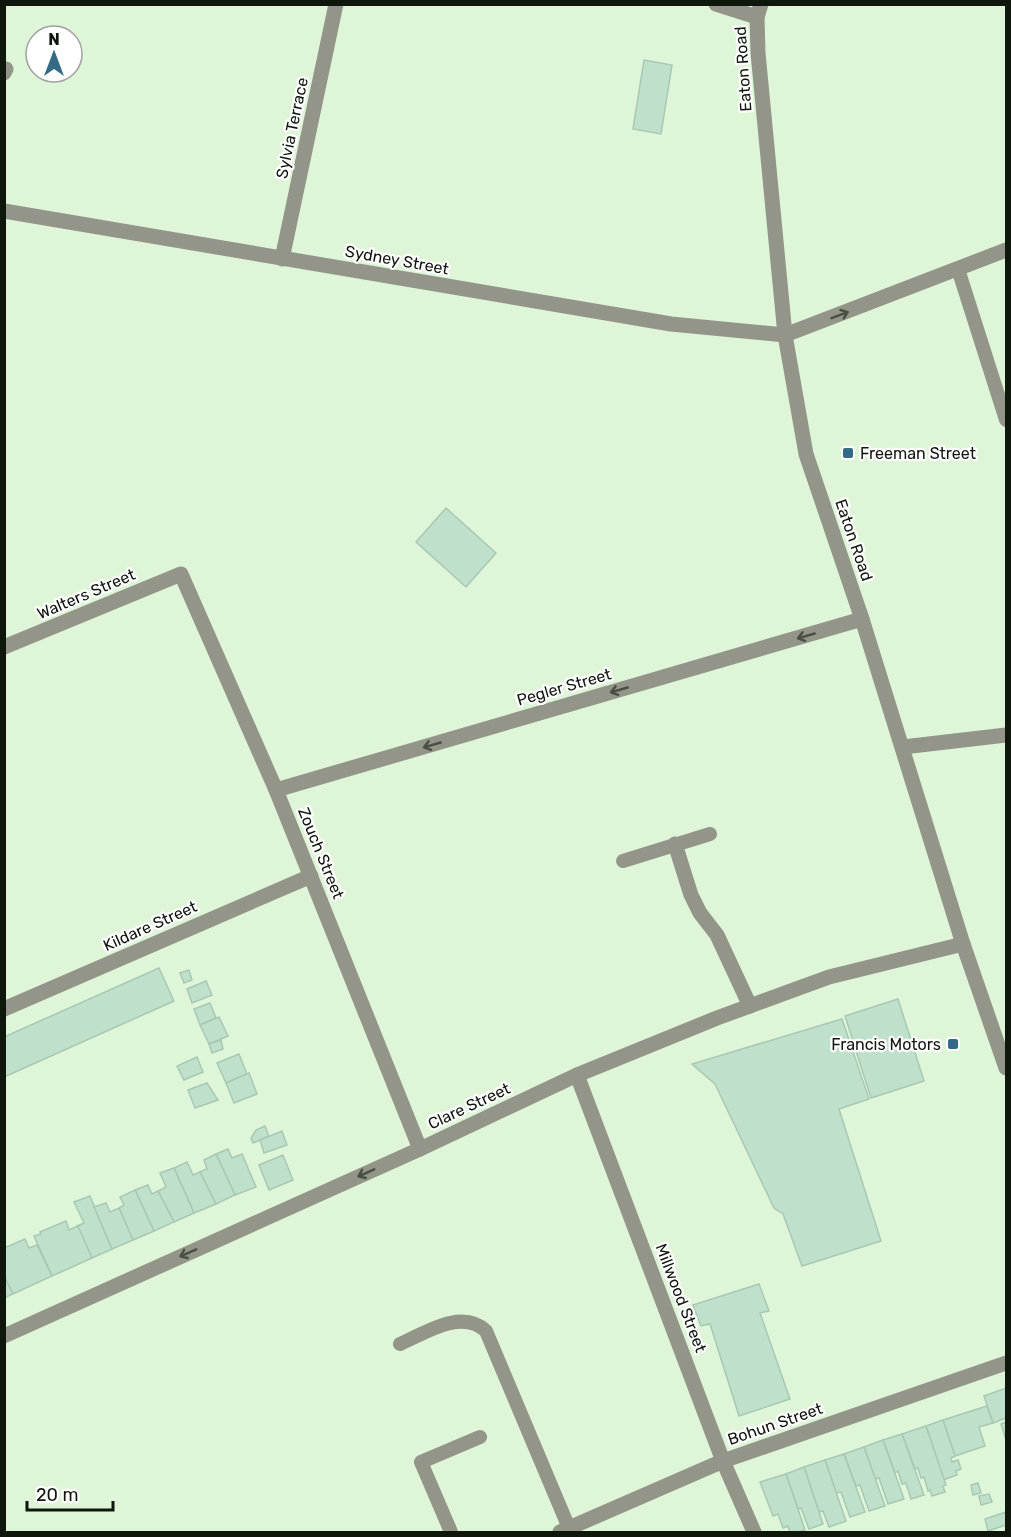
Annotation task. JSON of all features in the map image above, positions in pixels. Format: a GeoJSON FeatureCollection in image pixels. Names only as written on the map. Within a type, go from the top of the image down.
{"type":"FeatureCollection","features":[{"type":"Feature","properties":{"kind":"street","name":"Sylvia Terrace"},"geometry":{"type":"LineString","coordinates":[[282,259],[336,4]]}},
{"type":"Feature","properties":{"kind":"street"},"geometry":{"type":"LineString","coordinates":[[716,4],[759,11]]}},
{"type":"Feature","properties":{"kind":"street","name":"Eaton Road"},"geometry":{"type":"LineString","coordinates":[[759,11],[758,53],[785,334],[806,454],[862,619],[963,944],[1002,1040],[1006,1068]]}},
{"type":"Feature","properties":{"kind":"street","name":"Sydney Street"},"geometry":{"type":"LineString","coordinates":[[4,211],[670,324],[785,334]]}},
{"type":"Feature","properties":{"kind":"street"},"geometry":{"type":"LineString","coordinates":[[785,334],[1006,250]]}},
{"type":"Feature","properties":{"kind":"street","name":"Walters Street"},"geometry":{"type":"LineString","coordinates":[[4,647],[181,574]]}},
{"type":"Feature","properties":{"kind":"street","name":"Zouch Street"},"geometry":{"type":"LineString","coordinates":[[181,574],[276,790],[420,1149]]}},
{"type":"Feature","properties":{"kind":"street","name":"Pegler Street"},"geometry":{"type":"LineString","coordinates":[[276,790],[862,619]]}},
{"type":"Feature","properties":{"kind":"street"},"geometry":{"type":"LineString","coordinates":[[903,747],[1006,735]]}},
{"type":"Feature","properties":{"kind":"street"},"geometry":{"type":"LineString","coordinates":[[675,844],[691,895],[700,913],[717,935],[731,970],[750,1006]]}},
{"type":"Feature","properties":{"kind":"street","name":"Kildare Street"},"geometry":{"type":"LineString","coordinates":[[4,1010],[311,876]]}},
{"type":"Feature","properties":{"kind":"street","name":"Clare Street"},"geometry":{"type":"LineString","coordinates":[[4,1336],[420,1149],[577,1075],[829,976],[963,944]]}},
{"type":"Feature","properties":{"kind":"street","name":"Millwood Street"},"geometry":{"type":"LineString","coordinates":[[577,1075],[723,1461],[754,1533]]}},
{"type":"Feature","properties":{"kind":"street","name":"Bohun Street"},"geometry":{"type":"LineString","coordinates":[[565,1530],[723,1461],[1006,1363]]}},
{"type":"Feature","properties":{"kind":"lane"},"geometry":{"type":"LineString","coordinates":[[958,269],[1006,420]]}},
{"type":"Feature","properties":{"kind":"lane"},"geometry":{"type":"LineString","coordinates":[[623,861],[710,834]]}},
{"type":"Feature","properties":{"kind":"lane"},"geometry":{"type":"LineString","coordinates":[[400,1344],[450,1323],[464,1321],[478,1323],[486,1330],[565,1530]]}},
{"type":"Feature","properties":{"kind":"lane"},"geometry":{"type":"LineString","coordinates":[[451,1533],[421,1462],[480,1437]]}},
{"type":"Feature","properties":{"kind":"building"},"geometry":{"type":"Polygon","coordinates":[[[644,60],[672,65],[661,134],[633,129],[644,60]]]}},
{"type":"Feature","properties":{"kind":"building"},"geometry":{"type":"Polygon","coordinates":[[[446,508],[496,553],[466,587],[416,542],[446,508]]]}},
{"type":"Feature","properties":{"kind":"building"},"geometry":{"type":"Polygon","coordinates":[[[159,968],[174,1001],[4,1077],[4,1037],[159,968]]]}},
{"type":"Feature","properties":{"kind":"building"},"geometry":{"type":"Polygon","coordinates":[[[189,970],[192,980],[184,983],[180,973],[189,970]]]}},
{"type":"Feature","properties":{"kind":"building"},"geometry":{"type":"Polygon","coordinates":[[[206,981],[212,995],[192,1003],[187,989],[206,981]]]}},
{"type":"Feature","properties":{"kind":"building"},"geometry":{"type":"Polygon","coordinates":[[[898,999],[924,1081],[871,1098],[845,1016],[898,999]]]}},
{"type":"Feature","properties":{"kind":"building"},"geometry":{"type":"Polygon","coordinates":[[[210,1003],[216,1018],[200,1025],[194,1009],[210,1003]]]}},
{"type":"Feature","properties":{"kind":"building"},"geometry":{"type":"Polygon","coordinates":[[[219,1017],[228,1036],[209,1044],[200,1025],[219,1017]]]}},
{"type":"Feature","properties":{"kind":"building"},"geometry":{"type":"Polygon","coordinates":[[[842,1019],[869,1099],[839,1109],[881,1241],[802,1266],[783,1214],[774,1208],[715,1084],[692,1064],[842,1019]]]}},
{"type":"Feature","properties":{"kind":"building"},"geometry":{"type":"Polygon","coordinates":[[[221,1040],[223,1049],[212,1053],[209,1044],[221,1040]]]}},
{"type":"Feature","properties":{"kind":"building"},"geometry":{"type":"Polygon","coordinates":[[[239,1054],[247,1074],[226,1083],[217,1063],[239,1054]]]}},
{"type":"Feature","properties":{"kind":"building"},"geometry":{"type":"Polygon","coordinates":[[[197,1057],[203,1072],[184,1080],[177,1066],[197,1057]]]}},
{"type":"Feature","properties":{"kind":"building"},"geometry":{"type":"Polygon","coordinates":[[[249,1073],[257,1094],[234,1103],[226,1083],[249,1073]]]}},
{"type":"Feature","properties":{"kind":"building"},"geometry":{"type":"Polygon","coordinates":[[[207,1083],[218,1100],[195,1108],[188,1090],[207,1083]]]}},
{"type":"Feature","properties":{"kind":"building"},"geometry":{"type":"Polygon","coordinates":[[[265,1126],[269,1136],[253,1143],[251,1138],[256,1130],[265,1126]]]}},
{"type":"Feature","properties":{"kind":"building"},"geometry":{"type":"Polygon","coordinates":[[[282,1131],[287,1145],[264,1153],[260,1140],[282,1131]]]}},
{"type":"Feature","properties":{"kind":"building"},"geometry":{"type":"Polygon","coordinates":[[[228,1149],[232,1158],[242,1154],[256,1187],[235,1195],[216,1154],[228,1149]]]}},
{"type":"Feature","properties":{"kind":"building"},"geometry":{"type":"Polygon","coordinates":[[[216,1154],[235,1195],[216,1204],[200,1172],[207,1169],[204,1160],[216,1154]]]}},
{"type":"Feature","properties":{"kind":"building"},"geometry":{"type":"Polygon","coordinates":[[[283,1155],[293,1180],[269,1190],[259,1165],[283,1155]]]}},
{"type":"Feature","properties":{"kind":"building"},"geometry":{"type":"Polygon","coordinates":[[[187,1162],[193,1175],[200,1172],[216,1204],[194,1213],[174,1168],[187,1162]]]}},
{"type":"Feature","properties":{"kind":"building"},"geometry":{"type":"Polygon","coordinates":[[[174,1168],[194,1213],[174,1222],[158,1191],[166,1187],[160,1173],[174,1168]]]}},
{"type":"Feature","properties":{"kind":"building"},"geometry":{"type":"Polygon","coordinates":[[[148,1185],[152,1194],[158,1191],[174,1222],[154,1231],[135,1190],[148,1185]]]}},
{"type":"Feature","properties":{"kind":"building"},"geometry":{"type":"Polygon","coordinates":[[[135,1190],[154,1231],[133,1240],[119,1208],[124,1205],[120,1197],[135,1190]]]}},
{"type":"Feature","properties":{"kind":"building"},"geometry":{"type":"Polygon","coordinates":[[[90,1196],[112,1249],[92,1258],[77,1226],[84,1223],[74,1202],[90,1196]]]}},
{"type":"Feature","properties":{"kind":"building"},"geometry":{"type":"Polygon","coordinates":[[[106,1203],[110,1212],[119,1208],[133,1240],[112,1249],[94,1207],[106,1203]]]}},
{"type":"Feature","properties":{"kind":"building"},"geometry":{"type":"Polygon","coordinates":[[[66,1221],[69,1230],[78,1226],[92,1258],[52,1276],[34,1236],[66,1221]]]}},
{"type":"Feature","properties":{"kind":"building"},"geometry":{"type":"Polygon","coordinates":[[[25,1239],[29,1248],[37,1245],[52,1276],[13,1294],[4,1276],[4,1248],[25,1239]]]}},
{"type":"Feature","properties":{"kind":"building"},"geometry":{"type":"Polygon","coordinates":[[[4,1276],[13,1294],[4,1298],[4,1276]]]}},
{"type":"Feature","properties":{"kind":"building"},"geometry":{"type":"Polygon","coordinates":[[[759,1284],[769,1311],[760,1313],[790,1399],[739,1416],[710,1324],[701,1326],[693,1305],[759,1284]]]}},
{"type":"Feature","properties":{"kind":"building"},"geometry":{"type":"Polygon","coordinates":[[[1006,1388],[1006,1418],[993,1423],[984,1396],[1006,1388]]]}},
{"type":"Feature","properties":{"kind":"building"},"geometry":{"type":"Polygon","coordinates":[[[987,1406],[993,1423],[979,1427],[985,1446],[955,1456],[943,1420],[987,1406]]]}},
{"type":"Feature","properties":{"kind":"building"},"geometry":{"type":"Polygon","coordinates":[[[943,1420],[955,1456],[951,1458],[952,1462],[958,1460],[961,1469],[956,1471],[957,1475],[943,1480],[926,1426],[943,1420]]]}},
{"type":"Feature","properties":{"kind":"building"},"geometry":{"type":"Polygon","coordinates":[[[1006,1422],[1006,1440],[1001,1424],[1006,1422]]]}},
{"type":"Feature","properties":{"kind":"building"},"geometry":{"type":"Polygon","coordinates":[[[926,1426],[946,1485],[943,1486],[945,1492],[932,1496],[924,1477],[921,1478],[918,1468],[915,1469],[902,1434],[926,1426]]]}},
{"type":"Feature","properties":{"kind":"building"},"geometry":{"type":"Polygon","coordinates":[[[902,1434],[924,1495],[911,1499],[906,1483],[902,1484],[898,1471],[895,1473],[883,1440],[902,1434]]]}},
{"type":"Feature","properties":{"kind":"building"},"geometry":{"type":"Polygon","coordinates":[[[883,1440],[904,1499],[888,1504],[879,1478],[875,1479],[864,1447],[883,1440]]]}},
{"type":"Feature","properties":{"kind":"building"},"geometry":{"type":"Polygon","coordinates":[[[864,1447],[885,1506],[869,1511],[860,1485],[856,1486],[844,1454],[864,1447]]]}},
{"type":"Feature","properties":{"kind":"building"},"geometry":{"type":"Polygon","coordinates":[[[844,1454],[865,1512],[850,1517],[841,1492],[836,1493],[825,1460],[844,1454]]]}},
{"type":"Feature","properties":{"kind":"building"},"geometry":{"type":"Polygon","coordinates":[[[825,1460],[846,1521],[829,1527],[823,1511],[819,1512],[804,1467],[825,1460]]]}},
{"type":"Feature","properties":{"kind":"building"},"geometry":{"type":"Polygon","coordinates":[[[804,1467],[823,1524],[809,1529],[801,1508],[798,1509],[786,1474],[804,1467]]]}},
{"type":"Feature","properties":{"kind":"building"},"geometry":{"type":"Polygon","coordinates":[[[786,1474],[805,1530],[798,1532],[790,1532],[788,1526],[783,1528],[778,1514],[773,1516],[760,1482],[786,1474]]]}},
{"type":"Feature","properties":{"kind":"building"},"geometry":{"type":"Polygon","coordinates":[[[978,1483],[981,1493],[973,1495],[971,1485],[978,1483]]]}},
{"type":"Feature","properties":{"kind":"building"},"geometry":{"type":"Polygon","coordinates":[[[989,1494],[992,1502],[981,1505],[979,1496],[989,1494]]]}},
{"type":"Feature","properties":{"kind":"building"},"geometry":{"type":"Polygon","coordinates":[[[1006,1512],[1006,1525],[988,1531],[985,1519],[1006,1512]]]}},
{"type":"Feature","properties":{"kind":"place","name":"Freeman Street"},"geometry":{"type":"Point","coordinates":[848,453]}},
{"type":"Feature","properties":{"kind":"place","name":"Francis Motors"},"geometry":{"type":"Point","coordinates":[953,1044]}}]}
